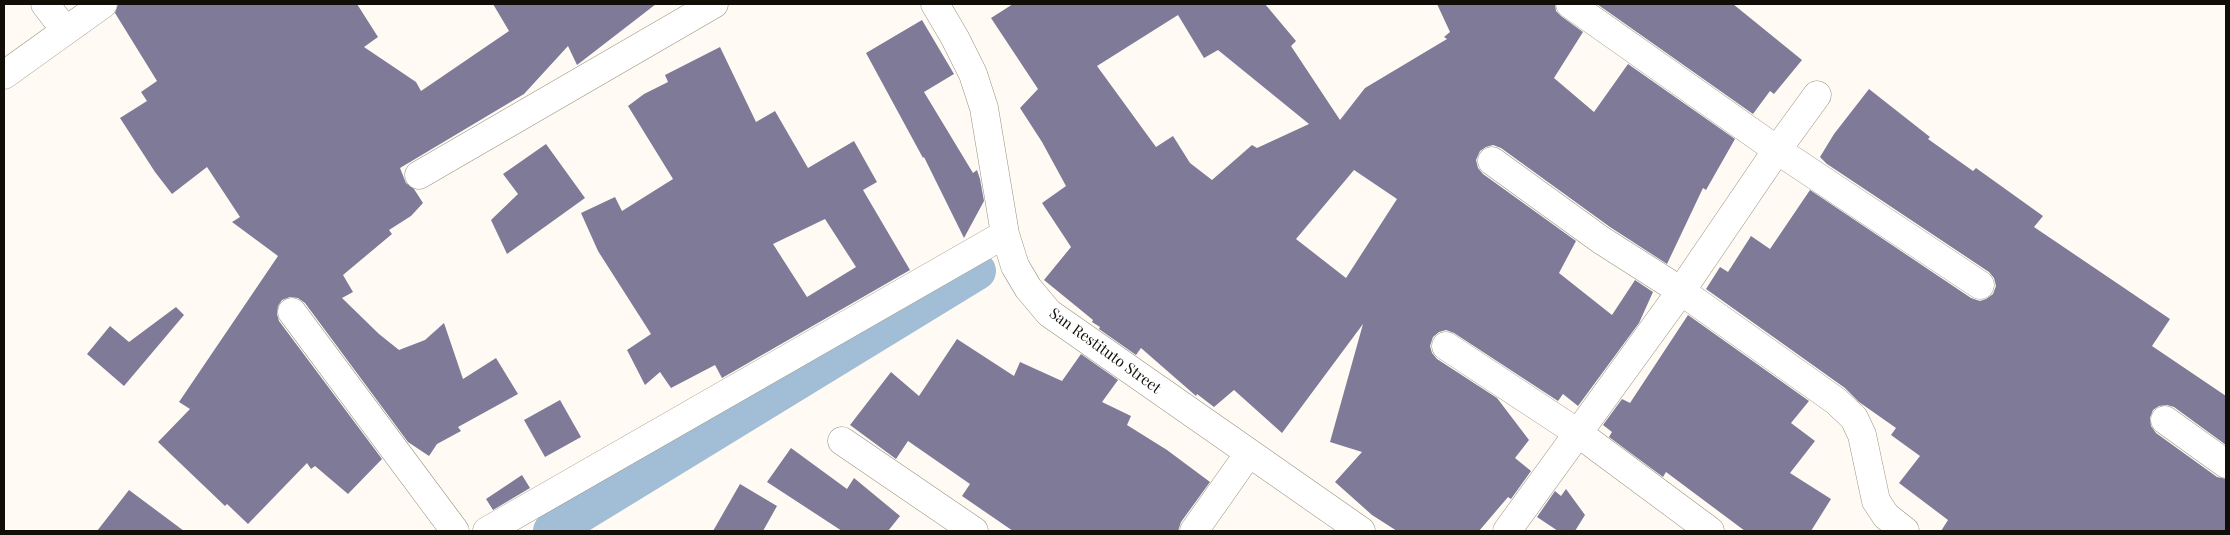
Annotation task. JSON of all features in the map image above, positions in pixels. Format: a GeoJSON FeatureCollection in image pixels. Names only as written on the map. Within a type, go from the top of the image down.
{"type":"FeatureCollection","features":[{"type":"Feature","properties":{"kind":"street"},"geometry":{"type":"LineString","coordinates":[[45,4],[65,30]]}},
{"type":"Feature","properties":{"kind":"street"},"geometry":{"type":"LineString","coordinates":[[4,75],[103,4]]}},
{"type":"Feature","properties":{"kind":"street"},"geometry":{"type":"LineString","coordinates":[[419,176],[714,4]]}},
{"type":"Feature","properties":{"kind":"street","name":"San Restituto Street"},"geometry":{"type":"LineString","coordinates":[[935,4],[973,74],[984,108],[1005,234],[1015,266],[1028,288],[1049,313],[1361,531]]}},
{"type":"Feature","properties":{"kind":"street"},"geometry":{"type":"LineString","coordinates":[[1570,4],[1776,150],[1980,285]]}},
{"type":"Feature","properties":{"kind":"street"},"geometry":{"type":"LineString","coordinates":[[1507,531],[1681,290],[1776,150],[1818,95]]}},
{"type":"Feature","properties":{"kind":"street"},"geometry":{"type":"LineString","coordinates":[[1492,161],[1601,240],[1681,290],[1836,401],[1854,418],[1862,435],[1876,501],[1886,516],[1905,531]]}},
{"type":"Feature","properties":{"kind":"street"},"geometry":{"type":"LineString","coordinates":[[487,531],[1005,234]]}},
{"type":"Feature","properties":{"kind":"street"},"geometry":{"type":"LineString","coordinates":[[292,312],[455,531]]}},
{"type":"Feature","properties":{"kind":"street"},"geometry":{"type":"LineString","coordinates":[[1446,346],[1578,433],[1710,531]]}},
{"type":"Feature","properties":{"kind":"street"},"geometry":{"type":"LineString","coordinates":[[2165,420],[2226,464]]}},
{"type":"Feature","properties":{"kind":"street"},"geometry":{"type":"LineString","coordinates":[[842,442],[974,531]]}},
{"type":"Feature","properties":{"kind":"street"},"geometry":{"type":"LineString","coordinates":[[1194,531],[1248,453]]}},
{"type":"Feature","properties":{"kind":"building"},"geometry":{"type":"Polygon","coordinates":[[[118,4],[357,4],[378,37],[364,47],[416,82],[421,91],[509,31],[493,4],[656,4],[577,65],[568,46],[524,94],[400,168],[406,183],[414,189],[423,203],[411,216],[389,230],[392,234],[343,275],[353,292],[342,298],[379,334],[399,350],[425,340],[444,323],[463,379],[496,358],[518,394],[458,427],[461,431],[437,444],[429,456],[408,442],[305,303],[298,298],[290,297],[282,300],[278,306],[277,314],[279,321],[382,459],[348,494],[315,466],[311,469],[307,463],[248,524],[227,504],[225,506],[158,442],[190,409],[179,402],[278,256],[232,222],[240,217],[207,167],[172,194],[155,172],[120,118],[147,101],[141,92],[157,81],[115,13],[118,4]]]}},
{"type":"Feature","properties":{"kind":"building"},"geometry":{"type":"Polygon","coordinates":[[[1013,4],[1265,4],[1296,41],[1291,46],[1340,120],[1365,88],[1447,39],[1444,37],[1450,32],[1437,4],[1555,4],[1556,11],[1561,16],[1583,32],[1554,78],[1594,112],[1628,64],[1735,139],[1706,190],[1703,188],[1667,264],[1610,227],[1501,148],[1493,145],[1480,151],[1476,160],[1478,168],[1483,174],[1576,241],[1559,273],[1612,315],[1635,280],[1653,292],[1639,323],[1578,406],[1563,394],[1558,401],[1454,333],[1446,330],[1439,332],[1433,337],[1430,346],[1432,353],[1437,359],[1497,398],[1529,440],[1515,458],[1531,471],[1511,499],[1508,497],[1479,531],[1397,531],[1372,515],[1335,482],[1362,452],[1330,442],[1363,324],[1282,433],[1234,390],[1214,407],[1197,394],[1196,396],[1141,348],[1136,355],[1099,329],[1100,327],[1092,322],[1093,320],[1044,280],[1071,247],[1042,203],[1066,186],[1042,142],[1020,108],[1038,89],[991,18],[1013,4]],[[1178,15],[1097,66],[1156,147],[1173,136],[1190,163],[1212,180],[1252,145],[1257,148],[1309,124],[1218,50],[1204,58],[1178,15]],[[1354,170],[1296,239],[1346,278],[1397,199],[1354,170]]]}},
{"type":"Feature","properties":{"kind":"building"},"geometry":{"type":"Polygon","coordinates":[[[1597,4],[1733,4],[1802,60],[1774,94],[1770,91],[1753,114],[1597,4]]]}},
{"type":"Feature","properties":{"kind":"building"},"geometry":{"type":"Polygon","coordinates":[[[922,20],[954,74],[924,92],[973,173],[977,170],[980,179],[984,201],[964,238],[924,157],[866,53],[922,20]]]}},
{"type":"Feature","properties":{"kind":"building"},"geometry":{"type":"Polygon","coordinates":[[[720,47],[756,122],[775,111],[808,168],[854,141],[877,182],[863,190],[910,270],[722,378],[715,365],[671,388],[660,372],[645,385],[627,350],[651,334],[598,251],[581,213],[615,197],[622,211],[673,179],[628,106],[644,94],[668,82],[665,75],[720,47]],[[825,219],[773,244],[807,297],[856,267],[825,219]]]}},
{"type":"Feature","properties":{"kind":"building"},"geometry":{"type":"Polygon","coordinates":[[[1869,89],[1930,137],[1928,139],[1973,171],[1976,168],[2043,216],[2034,227],[2170,319],[2152,346],[2226,396],[2226,445],[2174,407],[2167,405],[2159,406],[2153,410],[2150,418],[2151,426],[2156,433],[2217,477],[2226,479],[2226,531],[1941,531],[1948,520],[1899,483],[1920,456],[1891,435],[1896,428],[1859,402],[1845,388],[1706,289],[1720,267],[1728,272],[1751,236],[1770,249],[1810,190],[1971,298],[1980,301],[1993,294],[1996,286],[1994,278],[1989,272],[1827,164],[1820,157],[1834,134],[1869,89]]]}},
{"type":"Feature","properties":{"kind":"building"},"geometry":{"type":"Polygon","coordinates":[[[546,144],[585,198],[507,254],[491,220],[518,194],[503,174],[546,144]]]}},
{"type":"Feature","properties":{"kind":"building"},"geometry":{"type":"Polygon","coordinates":[[[176,307],[184,315],[124,386],[87,354],[110,326],[129,342],[176,307]]]}},
{"type":"Feature","properties":{"kind":"building"},"geometry":{"type":"Polygon","coordinates":[[[1688,315],[1809,401],[1791,423],[1815,441],[1790,473],[1831,499],[1811,531],[1745,531],[1666,472],[1663,477],[1609,437],[1612,432],[1603,425],[1622,399],[1630,403],[1688,315]]]}},
{"type":"Feature","properties":{"kind":"building"},"geometry":{"type":"Polygon","coordinates":[[[957,339],[1014,376],[1020,362],[1062,381],[1081,354],[1118,380],[1102,402],[1131,416],[1127,425],[1167,450],[1210,482],[1181,522],[1178,531],[1013,531],[962,496],[970,484],[908,441],[896,459],[850,425],[891,372],[919,396],[957,339]]]}},
{"type":"Feature","properties":{"kind":"building"},"geometry":{"type":"Polygon","coordinates":[[[560,400],[581,437],[545,457],[524,420],[560,400]]]}},
{"type":"Feature","properties":{"kind":"building"},"geometry":{"type":"Polygon","coordinates":[[[791,448],[847,489],[854,478],[900,516],[888,531],[842,531],[767,482],[791,448]]]}},
{"type":"Feature","properties":{"kind":"building"},"geometry":{"type":"Polygon","coordinates":[[[522,475],[530,488],[493,510],[486,499],[522,475]]]}},
{"type":"Feature","properties":{"kind":"building"},"geometry":{"type":"Polygon","coordinates":[[[740,484],[777,506],[763,531],[713,531],[740,484]]]}},
{"type":"Feature","properties":{"kind":"building"},"geometry":{"type":"Polygon","coordinates":[[[1566,489],[1585,515],[1575,531],[1558,531],[1537,517],[1555,491],[1561,496],[1566,489]]]}},
{"type":"Feature","properties":{"kind":"building"},"geometry":{"type":"Polygon","coordinates":[[[129,490],[184,531],[97,531],[129,490]]]}},
{"type":"Feature","properties":{"kind":"waterway"},"geometry":{"type":"LineString","coordinates":[[552,531],[977,271]]}}]}
